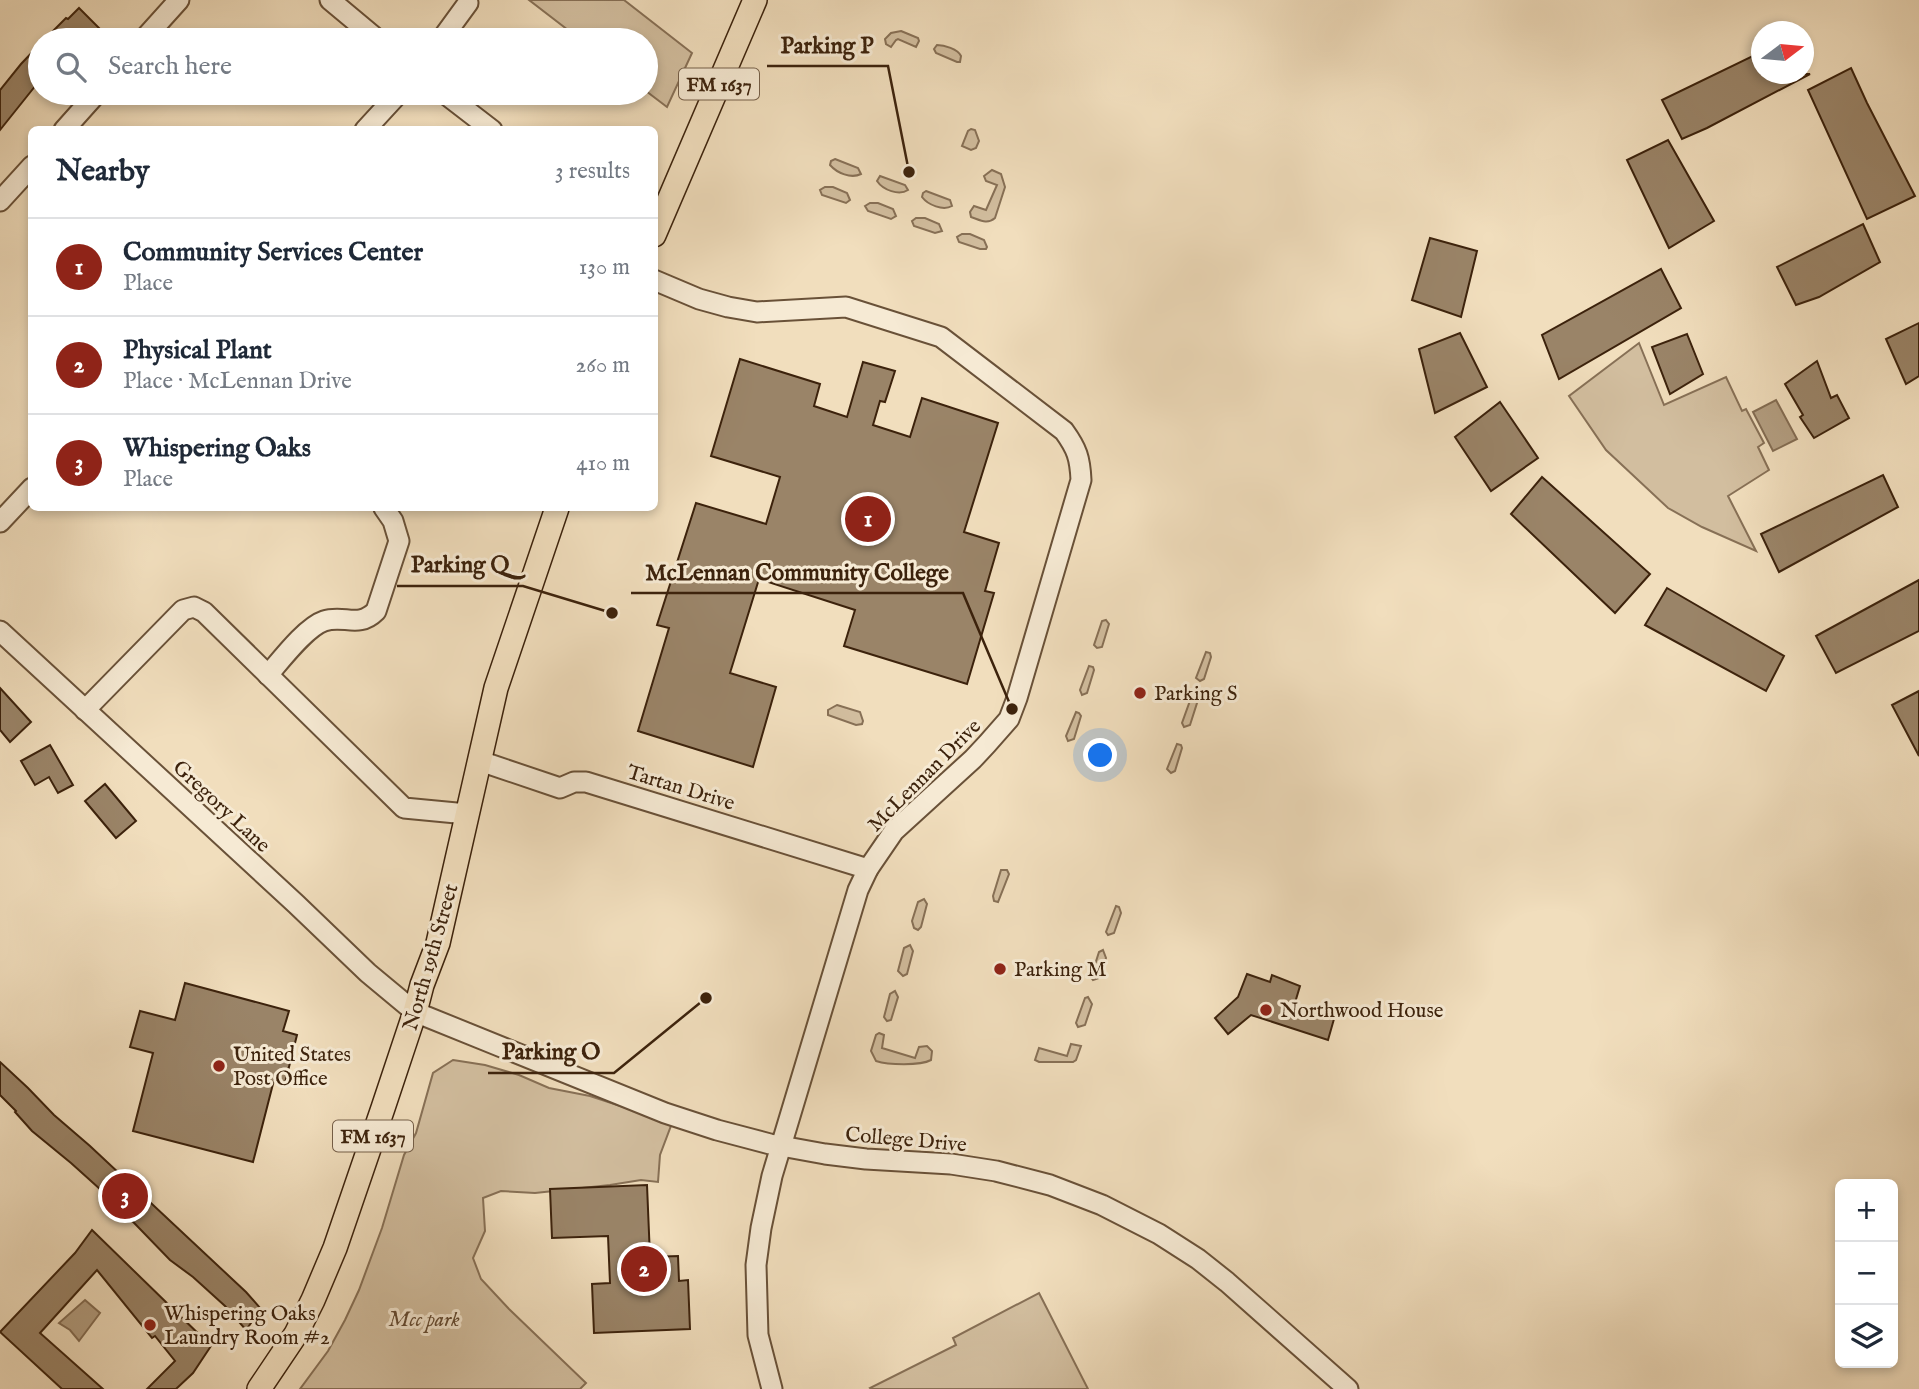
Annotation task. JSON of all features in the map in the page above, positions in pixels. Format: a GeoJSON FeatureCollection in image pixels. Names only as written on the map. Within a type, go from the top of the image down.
{"type":"FeatureCollection","features":[{"type":"Feature","properties":{"kind":"main road","name":"FM 1637"},"geometry":{"type":"LineString","coordinates":[[658,226],[754,0]]}},
{"type":"Feature","properties":{"kind":"main road","name":"North 19th Street"},"geometry":{"type":"LineString","coordinates":[[259,1389],[296,1334],[322,1279],[415,1012],[438,943],[496,688],[556,511]]}},
{"type":"Feature","properties":{"kind":"street"},"geometry":{"type":"LineString","coordinates":[[154,28],[179,0]]}},
{"type":"Feature","properties":{"kind":"street"},"geometry":{"type":"LineString","coordinates":[[330,0],[364,28]]}},
{"type":"Feature","properties":{"kind":"street"},"geometry":{"type":"LineString","coordinates":[[450,28],[468,3]]}},
{"type":"Feature","properties":{"kind":"street"},"geometry":{"type":"LineString","coordinates":[[68,126],[86,105]]}},
{"type":"Feature","properties":{"kind":"street"},"geometry":{"type":"LineString","coordinates":[[369,126],[388,105]]}},
{"type":"Feature","properties":{"kind":"street"},"geometry":{"type":"LineString","coordinates":[[460,105],[487,126]]}},
{"type":"Feature","properties":{"kind":"street"},"geometry":{"type":"LineString","coordinates":[[0,201],[28,170]]}},
{"type":"Feature","properties":{"kind":"street","name":"McLennan Drive"},"geometry":{"type":"LineString","coordinates":[[658,282],[699,299],[728,307],[757,312],[846,307],[941,337],[1065,431],[1076,447],[1080,462],[1081,480],[1009,719],[973,759],[894,831],[868,869],[858,890],[766,1198],[756,1265],[758,1335],[772,1389]]}},
{"type":"Feature","properties":{"kind":"street"},"geometry":{"type":"LineString","coordinates":[[0,522],[28,492]]}},
{"type":"Feature","properties":{"kind":"street"},"geometry":{"type":"LineString","coordinates":[[268,675],[304,635],[324,621],[360,621],[369,618],[376,611],[399,541],[393,521],[386,511]]}},
{"type":"Feature","properties":{"kind":"street"},"geometry":{"type":"LineString","coordinates":[[85,710],[183,610],[194,607],[204,612],[404,808],[467,814]]}},
{"type":"Feature","properties":{"kind":"street","name":"Gregory Lane"},"geometry":{"type":"LineString","coordinates":[[0,631],[368,973],[415,1012]]}},
{"type":"Feature","properties":{"kind":"street","name":"Tartan Drive"},"geometry":{"type":"LineString","coordinates":[[480,761],[560,788],[574,782],[586,782],[868,869]]}},
{"type":"Feature","properties":{"kind":"street","name":"College Drive"},"geometry":{"type":"LineString","coordinates":[[415,1012],[665,1113],[717,1130],[782,1146],[866,1159],[951,1164],[996,1171],[1050,1185],[1102,1205],[1159,1234],[1208,1267],[1348,1389]]}},
{"type":"Feature","properties":{"kind":"green space"},"geometry":{"type":"Polygon","coordinates":[[[529,0],[624,0],[692,53],[667,107],[658,100],[658,28],[565,28],[529,0]]]}},
{"type":"Feature","properties":{"kind":"green space"},"geometry":{"type":"Polygon","coordinates":[[[901,31],[918,38],[916,47],[898,39],[891,47],[886,44],[885,39],[891,33],[901,31]]]}},
{"type":"Feature","properties":{"kind":"green space"},"geometry":{"type":"Polygon","coordinates":[[[937,45],[957,51],[961,56],[960,62],[936,53],[934,49],[937,45]]]}},
{"type":"Feature","properties":{"kind":"green space"},"geometry":{"type":"Polygon","coordinates":[[[971,129],[975,130],[979,141],[976,148],[971,150],[962,146],[971,129]]]}},
{"type":"Feature","properties":{"kind":"green space"},"geometry":{"type":"Polygon","coordinates":[[[835,159],[858,168],[861,174],[849,175],[836,170],[830,165],[835,159]]]}},
{"type":"Feature","properties":{"kind":"green space"},"geometry":{"type":"Polygon","coordinates":[[[992,170],[1001,174],[1005,187],[995,218],[983,221],[971,217],[970,212],[974,206],[986,210],[997,185],[986,181],[984,176],[992,170]]]}},
{"type":"Feature","properties":{"kind":"green space"},"geometry":{"type":"Polygon","coordinates":[[[880,176],[905,185],[908,190],[896,192],[887,189],[877,181],[880,176]]]}},
{"type":"Feature","properties":{"kind":"green space"},"geometry":{"type":"Polygon","coordinates":[[[833,187],[847,193],[850,200],[846,203],[822,195],[820,190],[833,187]]]}},
{"type":"Feature","properties":{"kind":"green space"},"geometry":{"type":"Polygon","coordinates":[[[926,191],[950,200],[952,206],[944,208],[932,205],[922,197],[926,191]]]}},
{"type":"Feature","properties":{"kind":"green space"},"geometry":{"type":"Polygon","coordinates":[[[870,203],[893,209],[896,216],[891,219],[868,211],[865,206],[870,203]]]}},
{"type":"Feature","properties":{"kind":"green space"},"geometry":{"type":"Polygon","coordinates":[[[925,218],[939,224],[942,231],[935,233],[914,226],[912,221],[925,218]]]}},
{"type":"Feature","properties":{"kind":"green space"},"geometry":{"type":"Polygon","coordinates":[[[970,234],[984,240],[986,249],[959,242],[957,237],[970,234]]]}},
{"type":"Feature","properties":{"kind":"green space"},"geometry":{"type":"Polygon","coordinates":[[[1639,343],[1664,405],[1726,377],[1742,411],[1746,409],[1764,443],[1758,447],[1769,470],[1728,496],[1756,551],[1702,527],[1668,508],[1606,450],[1569,396],[1639,343]]]}},
{"type":"Feature","properties":{"kind":"green space"},"geometry":{"type":"Polygon","coordinates":[[[1106,620],[1109,624],[1102,647],[1097,648],[1094,645],[1102,621],[1106,620]]]}},
{"type":"Feature","properties":{"kind":"green space"},"geometry":{"type":"Polygon","coordinates":[[[1206,652],[1210,653],[1211,657],[1204,679],[1200,681],[1196,678],[1206,652]]]}},
{"type":"Feature","properties":{"kind":"green space"},"geometry":{"type":"Polygon","coordinates":[[[1089,666],[1094,670],[1087,693],[1082,695],[1080,690],[1089,666]]]}},
{"type":"Feature","properties":{"kind":"green space"},"geometry":{"type":"Polygon","coordinates":[[[1191,698],[1197,703],[1190,725],[1184,727],[1182,723],[1191,698]]]}},
{"type":"Feature","properties":{"kind":"green space"},"geometry":{"type":"Polygon","coordinates":[[[837,705],[860,712],[862,724],[856,725],[828,715],[828,710],[837,705]]]}},
{"type":"Feature","properties":{"kind":"green space"},"geometry":{"type":"Polygon","coordinates":[[[1076,712],[1081,716],[1074,739],[1068,741],[1066,736],[1076,712]]]}},
{"type":"Feature","properties":{"kind":"green space"},"geometry":{"type":"Polygon","coordinates":[[[1177,744],[1182,748],[1175,771],[1171,773],[1167,769],[1177,744]]]}},
{"type":"Feature","properties":{"kind":"green space"},"geometry":{"type":"Polygon","coordinates":[[[1001,870],[1007,870],[1009,874],[998,902],[994,901],[993,896],[1001,870]]]}},
{"type":"Feature","properties":{"kind":"green space"},"geometry":{"type":"Polygon","coordinates":[[[924,899],[927,904],[918,930],[914,928],[912,921],[918,902],[924,899]]]}},
{"type":"Feature","properties":{"kind":"green space"},"geometry":{"type":"Polygon","coordinates":[[[1116,906],[1121,913],[1114,933],[1108,935],[1106,932],[1116,906]]]}},
{"type":"Feature","properties":{"kind":"green space"},"geometry":{"type":"Polygon","coordinates":[[[910,945],[913,951],[907,974],[903,976],[898,971],[904,948],[910,945]]]}},
{"type":"Feature","properties":{"kind":"green space"},"geometry":{"type":"Polygon","coordinates":[[[1103,950],[1106,958],[1099,978],[1093,980],[1091,977],[1099,952],[1103,950]]]}},
{"type":"Feature","properties":{"kind":"green space"},"geometry":{"type":"Polygon","coordinates":[[[895,991],[898,997],[891,1020],[887,1021],[884,1017],[890,994],[895,991]]]}},
{"type":"Feature","properties":{"kind":"green space"},"geometry":{"type":"Polygon","coordinates":[[[1088,997],[1092,1004],[1085,1025],[1078,1027],[1076,1023],[1085,998],[1088,997]]]}},
{"type":"Feature","properties":{"kind":"green space"},"geometry":{"type":"Polygon","coordinates":[[[879,1033],[884,1035],[882,1048],[915,1058],[919,1047],[927,1046],[932,1051],[931,1060],[904,1064],[876,1061],[871,1051],[879,1033]]]}},
{"type":"Feature","properties":{"kind":"green space"},"geometry":{"type":"Polygon","coordinates":[[[1071,1044],[1081,1046],[1073,1062],[1035,1060],[1039,1048],[1067,1056],[1071,1044]]]}},
{"type":"Feature","properties":{"kind":"green space","name":"Mcc park"},"geometry":{"type":"Polygon","coordinates":[[[453,1060],[485,1065],[549,1088],[590,1096],[672,1123],[660,1155],[658,1182],[641,1180],[535,1193],[501,1191],[483,1198],[485,1231],[473,1258],[481,1279],[586,1383],[580,1389],[300,1389],[328,1351],[359,1290],[382,1228],[404,1155],[416,1133],[433,1073],[453,1060]]]}},
{"type":"Feature","properties":{"kind":"green space"},"geometry":{"type":"Polygon","coordinates":[[[1039,1293],[1088,1389],[870,1388],[956,1345],[953,1338],[1039,1293]]]}},
{"type":"Feature","properties":{"kind":"shaded area"},"geometry":{"type":"Polygon","coordinates":[[[1776,400],[1797,439],[1773,451],[1753,412],[1776,400]]]}},
{"type":"Feature","properties":{"kind":"shaded area"},"geometry":{"type":"Polygon","coordinates":[[[85,1300],[100,1313],[79,1341],[70,1330],[59,1323],[85,1300]]]}},
{"type":"Feature","properties":{"kind":"building"},"geometry":{"type":"Polygon","coordinates":[[[79,8],[99,28],[56,28],[79,8]]]}},
{"type":"Feature","properties":{"kind":"building"},"geometry":{"type":"Polygon","coordinates":[[[28,57],[28,95],[0,130],[0,90],[28,57]]]}},
{"type":"Feature","properties":{"kind":"building"},"geometry":{"type":"Polygon","coordinates":[[[1751,57],[1751,84],[1791,84],[1682,139],[1662,100],[1751,57]]]}},
{"type":"Feature","properties":{"kind":"building"},"geometry":{"type":"Polygon","coordinates":[[[1851,68],[1915,196],[1867,219],[1808,90],[1851,68]]]}},
{"type":"Feature","properties":{"kind":"building"},"geometry":{"type":"Polygon","coordinates":[[[1668,140],[1714,221],[1669,248],[1627,160],[1668,140]]]}},
{"type":"Feature","properties":{"kind":"building"},"geometry":{"type":"Polygon","coordinates":[[[1863,224],[1880,262],[1819,297],[1796,305],[1777,267],[1863,224]]]}},
{"type":"Feature","properties":{"kind":"building"},"geometry":{"type":"Polygon","coordinates":[[[1430,238],[1477,251],[1461,317],[1412,300],[1430,238]]]}},
{"type":"Feature","properties":{"kind":"building"},"geometry":{"type":"Polygon","coordinates":[[[1661,269],[1681,308],[1559,379],[1542,335],[1661,269]]]}},
{"type":"Feature","properties":{"kind":"building"},"geometry":{"type":"Polygon","coordinates":[[[1919,323],[1919,376],[1906,384],[1886,339],[1919,323]]]}},
{"type":"Feature","properties":{"kind":"building"},"geometry":{"type":"Polygon","coordinates":[[[1460,333],[1487,387],[1435,413],[1419,349],[1460,333]]]}},
{"type":"Feature","properties":{"kind":"building"},"geometry":{"type":"Polygon","coordinates":[[[1687,334],[1703,374],[1670,394],[1652,347],[1687,334]]]}},
{"type":"Feature","properties":{"kind":"building"},"geometry":{"type":"Polygon","coordinates":[[[740,359],[820,384],[814,406],[847,417],[863,362],[895,371],[885,402],[880,401],[873,425],[910,437],[922,398],[998,423],[964,532],[999,543],[985,591],[994,593],[967,684],[844,646],[855,610],[759,579],[730,673],[776,687],[753,767],[638,731],[669,628],[657,625],[696,503],[766,524],[780,477],[711,456],[740,359]]]}},
{"type":"Feature","properties":{"kind":"building"},"geometry":{"type":"Polygon","coordinates":[[[1817,361],[1831,398],[1837,395],[1849,418],[1814,438],[1800,417],[1803,415],[1785,384],[1817,361]]]}},
{"type":"Feature","properties":{"kind":"building"},"geometry":{"type":"Polygon","coordinates":[[[1500,402],[1538,458],[1491,491],[1455,437],[1500,402]]]}},
{"type":"Feature","properties":{"kind":"building"},"geometry":{"type":"Polygon","coordinates":[[[1883,475],[1898,507],[1779,572],[1761,534],[1883,475]]]}},
{"type":"Feature","properties":{"kind":"building"},"geometry":{"type":"Polygon","coordinates":[[[1542,477],[1650,574],[1615,613],[1511,514],[1542,477]]]}},
{"type":"Feature","properties":{"kind":"building"},"geometry":{"type":"Polygon","coordinates":[[[1919,580],[1919,631],[1836,673],[1816,636],[1919,580]]]}},
{"type":"Feature","properties":{"kind":"building"},"geometry":{"type":"Polygon","coordinates":[[[1667,588],[1784,656],[1766,691],[1645,625],[1667,588]]]}},
{"type":"Feature","properties":{"kind":"building"},"geometry":{"type":"Polygon","coordinates":[[[0,688],[31,722],[10,742],[0,730],[0,688]]]}},
{"type":"Feature","properties":{"kind":"building"},"geometry":{"type":"Polygon","coordinates":[[[1919,691],[1919,756],[1892,705],[1919,691]]]}},
{"type":"Feature","properties":{"kind":"building"},"geometry":{"type":"Polygon","coordinates":[[[50,745],[73,785],[58,793],[49,777],[35,785],[21,761],[50,745]]]}},
{"type":"Feature","properties":{"kind":"building"},"geometry":{"type":"Polygon","coordinates":[[[105,784],[136,821],[116,838],[85,801],[105,784]]]}},
{"type":"Feature","properties":{"kind":"building","name":"Northwood House"},"geometry":{"type":"Polygon","coordinates":[[[1247,974],[1270,982],[1272,975],[1300,986],[1294,1006],[1334,1019],[1328,1040],[1251,1015],[1228,1034],[1215,1018],[1238,997],[1247,974]]]}},
{"type":"Feature","properties":{"kind":"building","name":"United States Post Office"},"geometry":{"type":"Polygon","coordinates":[[[185,983],[289,1011],[283,1031],[297,1035],[285,1083],[274,1080],[253,1162],[133,1131],[153,1053],[130,1047],[140,1011],[175,1020],[185,983]]]}},
{"type":"Feature","properties":{"kind":"building"},"geometry":{"type":"Polygon","coordinates":[[[0,1062],[246,1292],[261,1309],[246,1330],[225,1306],[170,1260],[111,1199],[32,1131],[0,1095],[0,1062]]]}},
{"type":"Feature","properties":{"kind":"building"},"geometry":{"type":"Polygon","coordinates":[[[647,1185],[650,1257],[678,1256],[679,1281],[688,1280],[690,1329],[594,1333],[592,1284],[610,1283],[608,1236],[552,1238],[550,1189],[647,1185]]]}},
{"type":"Feature","properties":{"kind":"building"},"geometry":{"type":"Polygon","coordinates":[[[92,1230],[211,1346],[193,1373],[176,1389],[147,1389],[175,1361],[155,1336],[152,1338],[97,1270],[40,1333],[103,1389],[62,1389],[0,1332],[75,1253],[92,1230]]]}},
{"type":"Feature","properties":{"kind":"place","name":"Parking P"},"geometry":{"type":"Point","coordinates":[909,172]}},
{"type":"Feature","properties":{"kind":"place","name":"Community Services Center"},"geometry":{"type":"Point","coordinates":[868,519]}},
{"type":"Feature","properties":{"kind":"place","name":"Parking Q"},"geometry":{"type":"Point","coordinates":[612,613]}},
{"type":"Feature","properties":{"kind":"place","name":"Parking S"},"geometry":{"type":"Point","coordinates":[1140,693]}},
{"type":"Feature","properties":{"kind":"place","name":"McLennan Community College"},"geometry":{"type":"Point","coordinates":[1012,709]}},
{"type":"Feature","properties":{"kind":"place","name":"Parking M"},"geometry":{"type":"Point","coordinates":[1000,969]}},
{"type":"Feature","properties":{"kind":"place","name":"Parking O"},"geometry":{"type":"Point","coordinates":[706,998]}},
{"type":"Feature","properties":{"kind":"place","name":"Northwood House"},"geometry":{"type":"Point","coordinates":[1266,1010]}},
{"type":"Feature","properties":{"kind":"place","name":"United States Post Office"},"geometry":{"type":"Point","coordinates":[219,1066]}},
{"type":"Feature","properties":{"kind":"place","name":"Whispering Oaks"},"geometry":{"type":"Point","coordinates":[125,1196]}},
{"type":"Feature","properties":{"kind":"place","name":"Physical Plant"},"geometry":{"type":"Point","coordinates":[644,1269]}},
{"type":"Feature","properties":{"kind":"place","name":"Whispering Oaks Laundry Room #2"},"geometry":{"type":"Point","coordinates":[150,1325]}}]}
